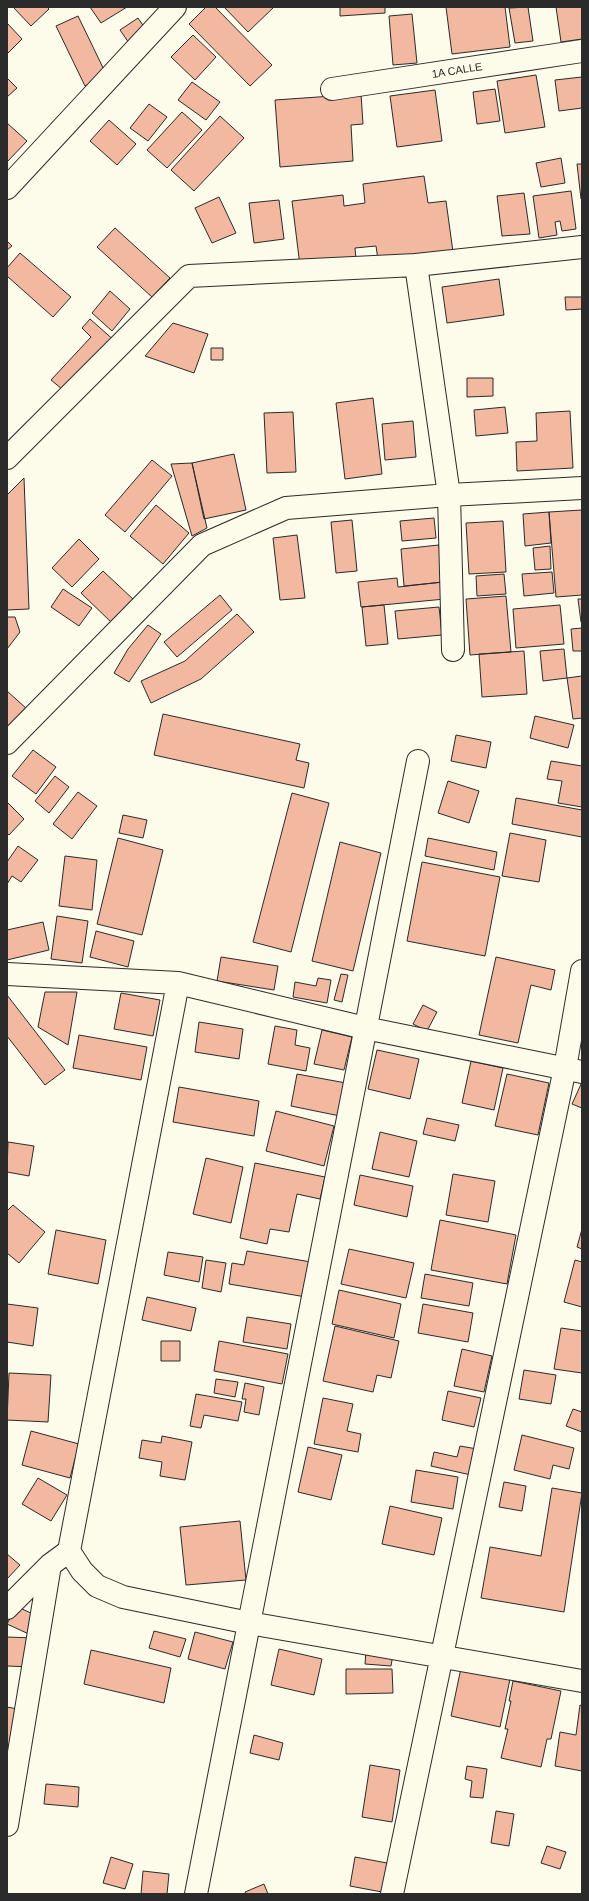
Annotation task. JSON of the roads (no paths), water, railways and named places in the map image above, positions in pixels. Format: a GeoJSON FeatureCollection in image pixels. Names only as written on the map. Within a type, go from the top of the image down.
{"type":"FeatureCollection","features":[{"type":"Feature","properties":{"kind":"street"},"geometry":{"type":"LineString","coordinates":[[7,188],[175,7]]}},
{"type":"Feature","properties":{"kind":"street","name":"1A CALLE"},"geometry":{"type":"LineString","coordinates":[[332,88],[582,51]]}},
{"type":"Feature","properties":{"kind":"street"},"geometry":{"type":"LineString","coordinates":[[7,458],[189,276],[416,265],[582,247]]}},
{"type":"Feature","properties":{"kind":"street"},"geometry":{"type":"LineString","coordinates":[[416,265],[448,495],[453,650]]}},
{"type":"Feature","properties":{"kind":"street"},"geometry":{"type":"LineString","coordinates":[[7,743],[202,545],[286,508],[448,495],[582,488]]}},
{"type":"Feature","properties":{"kind":"street"},"geometry":{"type":"LineString","coordinates":[[196,1894],[418,761]]}},
{"type":"Feature","properties":{"kind":"street"},"geometry":{"type":"LineString","coordinates":[[392,1894],[442,1657],[574,1070],[582,971]]}},
{"type":"Feature","properties":{"kind":"street"},"geometry":{"type":"LineString","coordinates":[[7,974],[178,983],[365,1028],[574,1070]]}},
{"type":"Feature","properties":{"kind":"street"},"geometry":{"type":"LineString","coordinates":[[7,1608],[50,1566],[69,1551],[178,983]]}},
{"type":"Feature","properties":{"kind":"street"},"geometry":{"type":"LineString","coordinates":[[69,1551],[82,1571],[97,1586],[123,1597],[249,1623],[582,1681]]}},
{"type":"Feature","properties":{"kind":"street"},"geometry":{"type":"LineString","coordinates":[[7,1825],[50,1566]]}}]}
